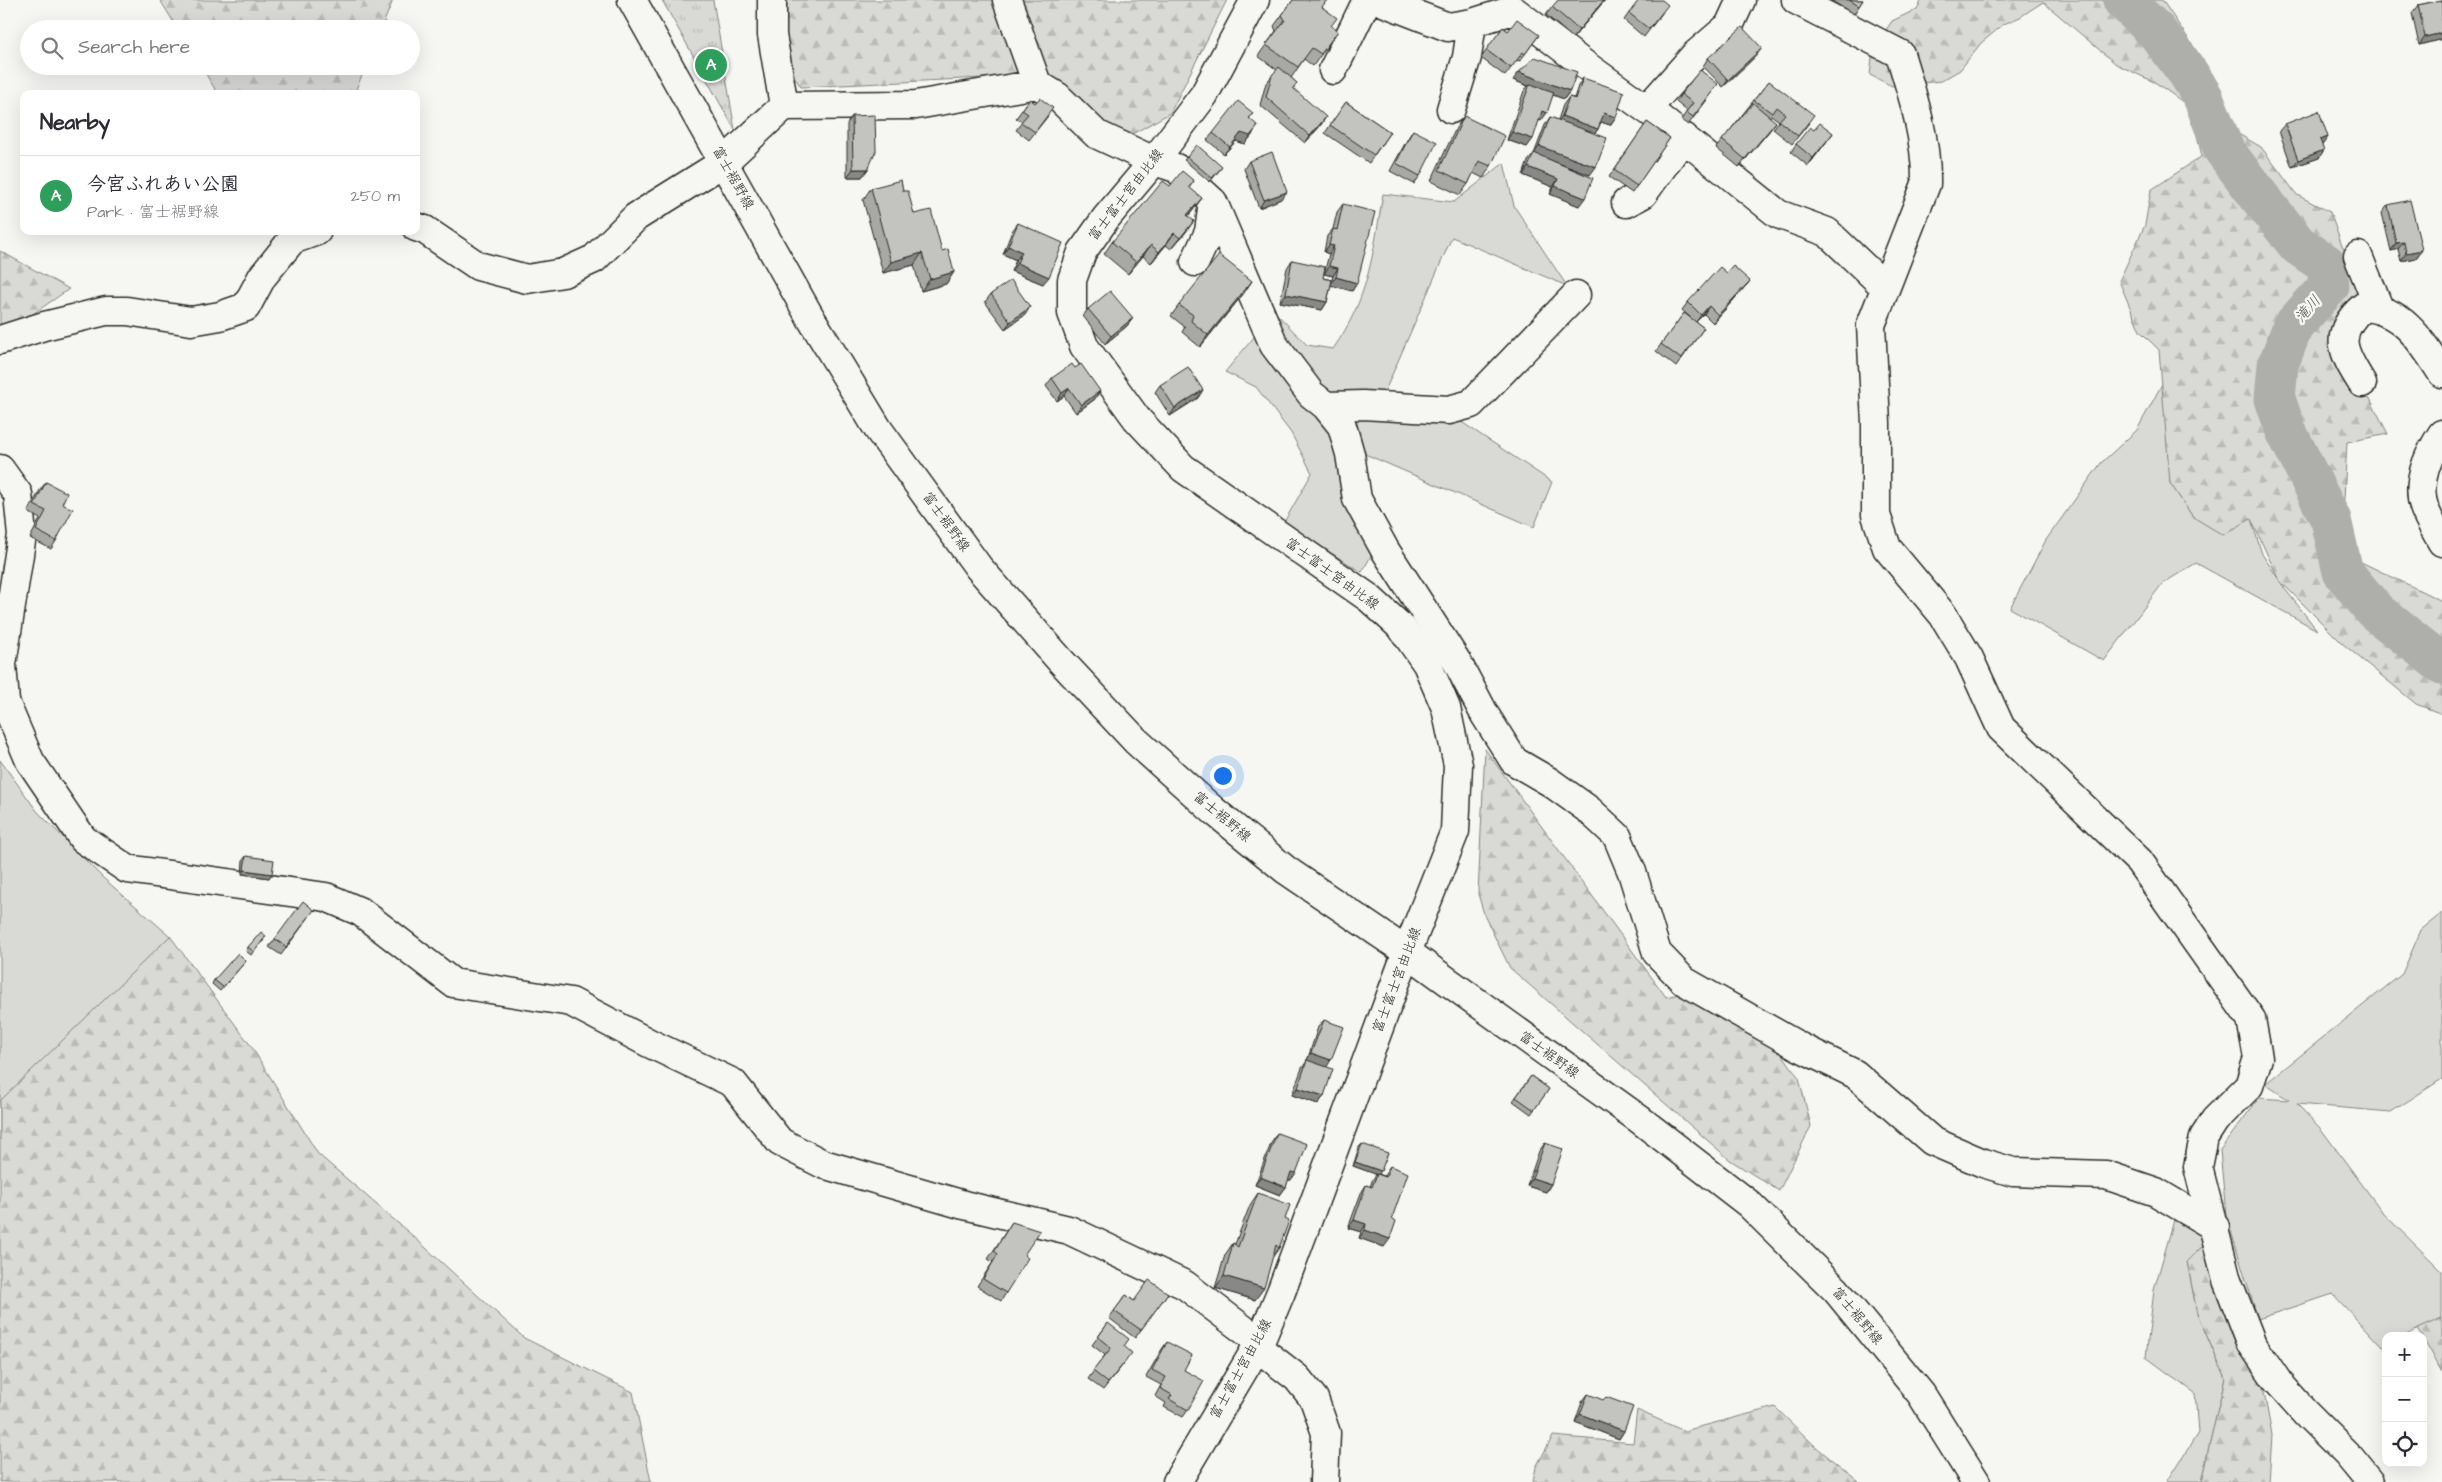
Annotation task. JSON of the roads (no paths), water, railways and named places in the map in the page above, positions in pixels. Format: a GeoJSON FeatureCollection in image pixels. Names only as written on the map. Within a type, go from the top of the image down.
{"type":"FeatureCollection","features":[{"type":"Feature","properties":{"kind":"street","name":"富士裾野線"},"geometry":{"type":"LineString","coordinates":[[632,0],[809,315],[878,429],[979,568],[1060,660],[1136,741],[1286,870],[1408,952],[1638,1119],[1749,1204],[1836,1290],[1922,1394],[1976,1482]]}},
{"type":"Feature","properties":{"kind":"street"},"geometry":{"type":"LineString","coordinates":[[772,0],[772,35],[784,106]]}},
{"type":"Feature","properties":{"kind":"street"},"geometry":{"type":"LineString","coordinates":[[1007,0],[1038,84],[1058,97],[1096,134],[1154,161],[1176,168],[1212,202],[1274,345],[1311,394],[1326,406],[1342,426],[1350,454],[1357,499],[1385,550],[1457,662],[1485,716],[1514,761],[1550,782],[1589,810],[1617,836],[1632,872],[1657,953],[1684,981],[1792,1042],[1855,1074],[1932,1141],[1983,1163],[2013,1172],[2106,1175],[2156,1192],[2215,1228]]}},
{"type":"Feature","properties":{"kind":"street","name":"富士富士宮由比線"},"geometry":{"type":"LineString","coordinates":[[1177,1482],[1258,1345],[1281,1292],[1455,831],[1458,765],[1446,708],[1427,664],[1402,628],[1369,598],[1183,468],[1137,419],[1084,346],[1072,313],[1072,280],[1082,252],[1106,218],[1154,161],[1204,95],[1255,0]]}},
{"type":"Feature","properties":{"kind":"street"},"geometry":{"type":"LineString","coordinates":[[1334,70],[1367,0]]}},
{"type":"Feature","properties":{"kind":"street"},"geometry":{"type":"LineString","coordinates":[[1378,0],[1448,27],[1472,23],[1513,10],[1684,137],[1778,214],[1827,232],[1885,287]]}},
{"type":"Feature","properties":{"kind":"street"},"geometry":{"type":"LineString","coordinates":[[1647,109],[1694,56],[1729,26],[1741,0]]}},
{"type":"Feature","properties":{"kind":"street"},"geometry":{"type":"LineString","coordinates":[[1796,0],[1900,54],[1915,101],[1927,167],[1926,184],[1871,325],[1876,423],[1876,514],[1887,548],[1943,615],[1969,658],[2001,728],[2139,861],[2251,1019],[2258,1058],[2249,1086],[2215,1120],[2204,1138],[2198,1168],[2228,1280],[2252,1344],[2278,1382],[2347,1454],[2370,1482]]}},
{"type":"Feature","properties":{"kind":"street"},"geometry":{"type":"LineString","coordinates":[[1450,109],[1466,57],[1472,23]]}},
{"type":"Feature","properties":{"kind":"street"},"geometry":{"type":"LineString","coordinates":[[420,228],[478,266],[528,279],[563,273],[594,259],[636,217],[724,162],[784,106],[916,105],[1038,84]]}},
{"type":"Feature","properties":{"kind":"street"},"geometry":{"type":"LineString","coordinates":[[1626,204],[1644,194],[1684,137]]}},
{"type":"Feature","properties":{"kind":"street"},"geometry":{"type":"LineString","coordinates":[[1195,262],[1209,232],[1212,202]]}},
{"type":"Feature","properties":{"kind":"street"},"geometry":{"type":"LineString","coordinates":[[0,340],[44,326],[106,311],[127,311],[191,321],[220,316],[246,307],[262,277],[287,245],[292,240],[306,235]]}},
{"type":"Feature","properties":{"kind":"street"},"geometry":{"type":"LineString","coordinates":[[2358,256],[2379,308]]}},
{"type":"Feature","properties":{"kind":"street"},"geometry":{"type":"LineString","coordinates":[[1326,406],[1363,404],[1449,410],[1471,404],[1576,295]]}},
{"type":"Feature","properties":{"kind":"street"},"geometry":{"type":"LineString","coordinates":[[2362,383],[2349,362],[2343,346],[2344,332],[2355,315],[2363,307],[2379,308],[2398,317],[2424,346],[2442,373]]}},
{"type":"Feature","properties":{"kind":"street"},"geometry":{"type":"LineString","coordinates":[[2442,434],[2433,448],[2421,481],[2424,507],[2442,542]]}},
{"type":"Feature","properties":{"kind":"street"},"geometry":{"type":"LineString","coordinates":[[0,469],[18,494],[22,535],[2,664],[6,702],[30,761],[83,839],[127,869],[326,897],[361,912],[453,983],[571,1002],[649,1043],[733,1083],[780,1142],[822,1164],[964,1205],[1069,1230],[1185,1285],[1297,1378],[1314,1399],[1326,1433],[1324,1482]]}},
{"type":"Feature","properties":{"kind":"waterway","name":"滝川"},"geometry":{"type":"LineString","coordinates":[[2123,0],[2157,32],[2188,73],[2203,97],[2224,150],[2258,195],[2298,245],[2327,265],[2329,286],[2293,326],[2278,365],[2275,399],[2286,431],[2331,520],[2343,572],[2375,611],[2442,664]]}},
{"type":"Feature","properties":{"kind":"place","name":"今宮ふれあい公園"},"geometry":{"type":"Point","coordinates":[711,65]}}]}
